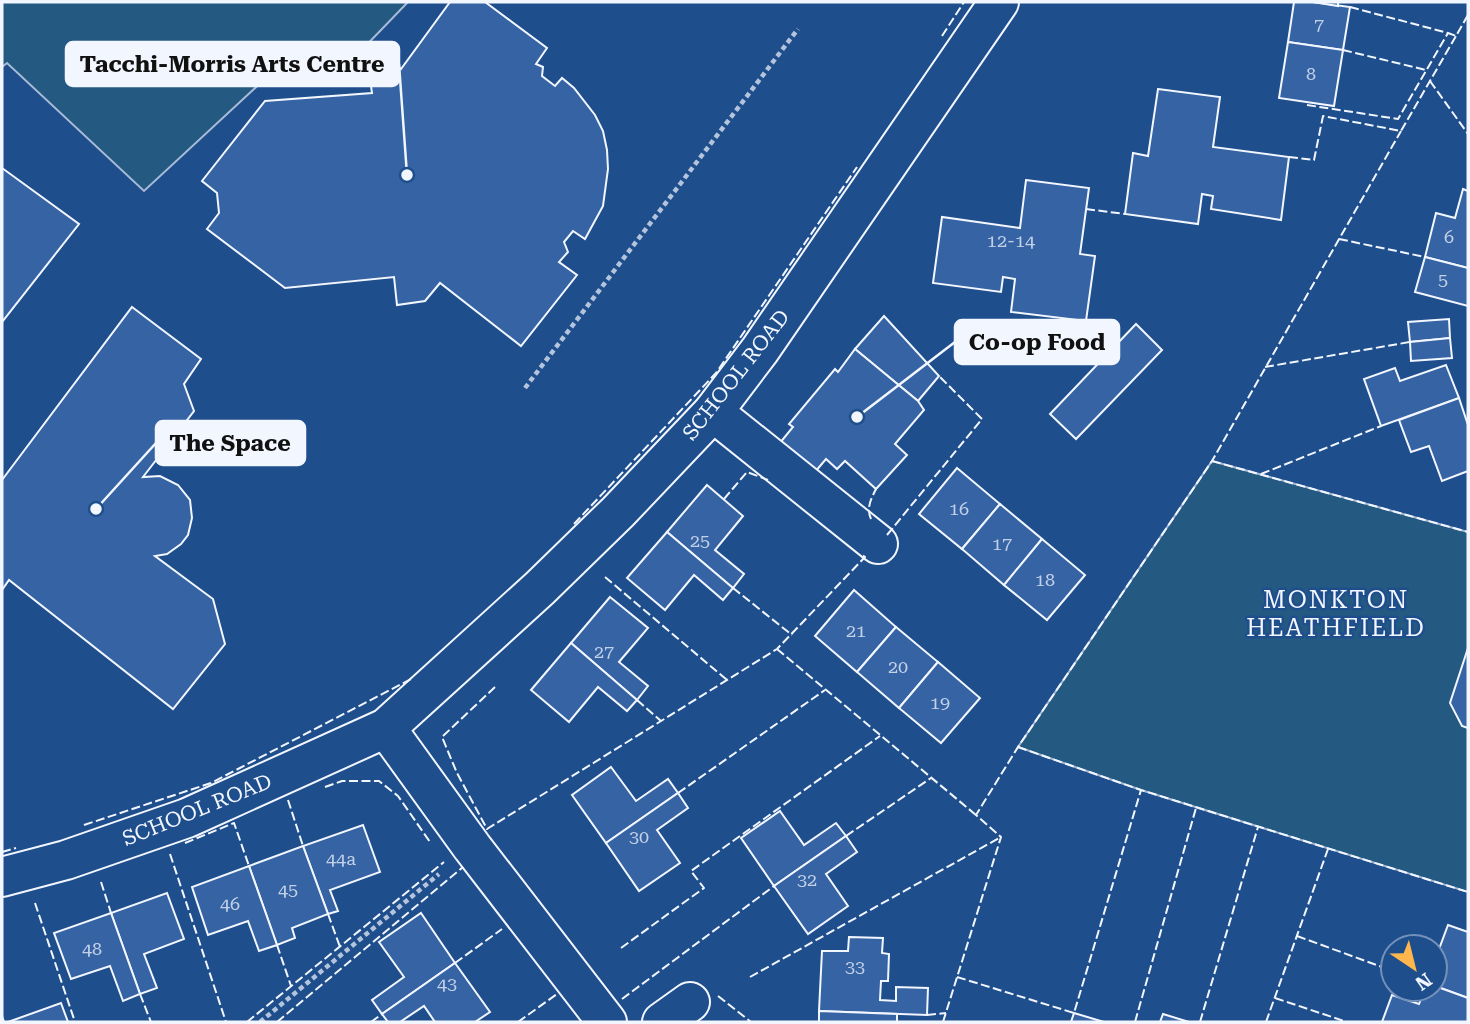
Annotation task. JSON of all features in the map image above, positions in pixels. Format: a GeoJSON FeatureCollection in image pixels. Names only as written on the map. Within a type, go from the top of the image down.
{"type":"FeatureCollection","features":[{"type":"Feature","properties":{"kind":"street","name":"SCHOOL ROAD"},"geometry":{"type":"LineString","coordinates":[[2,877],[66,860],[187,818],[386,728],[550,579],[713,412],[760,350],[999,2]]}},
{"type":"Feature","properties":{"kind":"street"},"geometry":{"type":"LineString","coordinates":[[713,412],[878,544]]}},
{"type":"Feature","properties":{"kind":"street"},"geometry":{"type":"LineString","coordinates":[[386,728],[472,847],[607,1022]]}},
{"type":"Feature","properties":{"kind":"path"},"geometry":{"type":"LineString","coordinates":[[525,388],[798,29]]}},
{"type":"Feature","properties":{"kind":"path"},"geometry":{"type":"LineString","coordinates":[[260,1022],[472,847]]}},
{"type":"Feature","properties":{"kind":"shaded area"},"geometry":{"type":"Polygon","coordinates":[[[2,2],[408,2],[354,58],[280,65],[144,191],[7,63],[2,67],[2,2]]]}},
{"type":"Feature","properties":{"kind":"shaded area"},"geometry":{"type":"Polygon","coordinates":[[[1212,461],[1468,532],[1468,892],[1141,790],[1018,747],[1212,461]]]}},
{"type":"Feature","properties":{"kind":"building"},"geometry":{"type":"Polygon","coordinates":[[[450,2],[485,2],[547,48],[536,64],[543,67],[542,76],[555,86],[562,78],[574,88],[595,115],[603,131],[607,150],[608,169],[603,206],[585,239],[573,231],[564,242],[568,252],[559,262],[577,275],[521,346],[440,283],[425,301],[397,305],[394,277],[285,288],[207,229],[219,213],[217,193],[202,181],[265,101],[372,93],[368,64],[392,61],[401,69],[450,2]]]}},
{"type":"Feature","properties":{"kind":"building"},"geometry":{"type":"Polygon","coordinates":[[[1294,2],[1350,7],[1343,50],[1288,42],[1294,2]]]}},
{"type":"Feature","properties":{"kind":"building"},"geometry":{"type":"Polygon","coordinates":[[[1313,2],[1338,2],[1338,6],[1313,2]]]}},
{"type":"Feature","properties":{"kind":"building"},"geometry":{"type":"Polygon","coordinates":[[[1288,42],[1343,50],[1334,106],[1279,98],[1288,42]]]}},
{"type":"Feature","properties":{"kind":"building"},"geometry":{"type":"Polygon","coordinates":[[[1158,89],[1220,97],[1213,147],[1289,157],[1281,220],[1211,209],[1213,196],[1202,194],[1198,224],[1125,214],[1133,153],[1148,156],[1158,89]]]}},
{"type":"Feature","properties":{"kind":"building"},"geometry":{"type":"Polygon","coordinates":[[[2,168],[79,224],[2,322],[2,168]]]}},
{"type":"Feature","properties":{"kind":"building"},"geometry":{"type":"Polygon","coordinates":[[[1026,180],[1089,188],[1080,254],[1095,256],[1086,321],[1011,312],[1015,279],[1003,277],[1001,292],[933,283],[942,217],[1020,228],[1026,180]]]}},
{"type":"Feature","properties":{"kind":"building"},"geometry":{"type":"Polygon","coordinates":[[[1463,189],[1468,191],[1468,268],[1425,257],[1436,213],[1455,218],[1463,189]]]}},
{"type":"Feature","properties":{"kind":"building"},"geometry":{"type":"Polygon","coordinates":[[[1425,257],[1468,268],[1468,306],[1415,292],[1425,257]]]}},
{"type":"Feature","properties":{"kind":"building"},"geometry":{"type":"Polygon","coordinates":[[[132,307],[201,359],[184,384],[194,411],[143,477],[160,476],[178,485],[190,500],[192,518],[188,535],[167,554],[155,556],[213,599],[225,644],[173,709],[9,580],[2,590],[2,480],[132,307]]]}},
{"type":"Feature","properties":{"kind":"building"},"geometry":{"type":"Polygon","coordinates":[[[884,316],[939,376],[918,401],[855,349],[884,316]]]}},
{"type":"Feature","properties":{"kind":"building"},"geometry":{"type":"Polygon","coordinates":[[[1449,319],[1450,338],[1410,342],[1408,322],[1449,319]]]}},
{"type":"Feature","properties":{"kind":"building"},"geometry":{"type":"Polygon","coordinates":[[[1136,324],[1162,350],[1076,439],[1050,414],[1136,324]]]}},
{"type":"Feature","properties":{"kind":"building"},"geometry":{"type":"Polygon","coordinates":[[[1450,338],[1452,358],[1411,361],[1410,342],[1450,338]]]}},
{"type":"Feature","properties":{"kind":"building"},"geometry":{"type":"Polygon","coordinates":[[[855,349],[918,401],[924,410],[895,444],[907,455],[876,489],[845,461],[837,469],[826,459],[809,479],[775,449],[793,427],[789,424],[835,369],[838,372],[855,349]]]}},
{"type":"Feature","properties":{"kind":"building"},"geometry":{"type":"Polygon","coordinates":[[[1446,365],[1459,398],[1381,426],[1364,379],[1395,368],[1400,381],[1446,365]]]}},
{"type":"Feature","properties":{"kind":"building"},"geometry":{"type":"Polygon","coordinates":[[[1459,398],[1468,425],[1468,471],[1442,481],[1429,446],[1411,452],[1399,420],[1459,398]]]}},
{"type":"Feature","properties":{"kind":"building"},"geometry":{"type":"Polygon","coordinates":[[[957,468],[1000,504],[962,549],[919,514],[957,468]]]}},
{"type":"Feature","properties":{"kind":"building"},"geometry":{"type":"Polygon","coordinates":[[[707,485],[743,516],[715,550],[744,574],[733,588],[667,532],[707,485]]]}},
{"type":"Feature","properties":{"kind":"building"},"geometry":{"type":"Polygon","coordinates":[[[1000,504],[1042,539],[1004,585],[962,549],[1000,504]]]}},
{"type":"Feature","properties":{"kind":"building"},"geometry":{"type":"Polygon","coordinates":[[[667,532],[733,588],[723,600],[694,575],[665,610],[627,578],[667,532]]]}},
{"type":"Feature","properties":{"kind":"building"},"geometry":{"type":"Polygon","coordinates":[[[1042,539],[1085,575],[1047,620],[1004,585],[1042,539]]]}},
{"type":"Feature","properties":{"kind":"building"},"geometry":{"type":"Polygon","coordinates":[[[854,590],[896,627],[857,672],[815,636],[854,590]]]}},
{"type":"Feature","properties":{"kind":"building"},"geometry":{"type":"Polygon","coordinates":[[[610,597],[648,628],[619,662],[648,686],[637,700],[571,643],[610,597]]]}},
{"type":"Feature","properties":{"kind":"building"},"geometry":{"type":"Polygon","coordinates":[[[896,627],[938,662],[899,708],[857,672],[896,627]]]}},
{"type":"Feature","properties":{"kind":"building"},"geometry":{"type":"Polygon","coordinates":[[[571,643],[637,700],[627,711],[598,687],[569,722],[531,690],[571,643]]]}},
{"type":"Feature","properties":{"kind":"building"},"geometry":{"type":"Polygon","coordinates":[[[1468,648],[1468,728],[1462,726],[1450,703],[1468,648]]]}},
{"type":"Feature","properties":{"kind":"building"},"geometry":{"type":"Polygon","coordinates":[[[938,662],[980,698],[941,743],[899,708],[938,662]]]}},
{"type":"Feature","properties":{"kind":"building"},"geometry":{"type":"Polygon","coordinates":[[[611,767],[636,801],[668,779],[678,793],[606,843],[572,795],[611,767]]]}},
{"type":"Feature","properties":{"kind":"building"},"geometry":{"type":"Polygon","coordinates":[[[678,793],[688,808],[657,830],[680,863],[639,891],[606,843],[678,793]]]}},
{"type":"Feature","properties":{"kind":"building"},"geometry":{"type":"Polygon","coordinates":[[[780,811],[804,845],[836,823],[846,836],[774,886],[741,838],[780,811]]]}},
{"type":"Feature","properties":{"kind":"building"},"geometry":{"type":"Polygon","coordinates":[[[363,825],[380,872],[330,890],[338,911],[328,914],[303,846],[363,825]]]}},
{"type":"Feature","properties":{"kind":"building"},"geometry":{"type":"Polygon","coordinates":[[[846,836],[857,852],[826,874],[848,906],[808,934],[774,886],[846,836]]]}},
{"type":"Feature","properties":{"kind":"building"},"geometry":{"type":"Polygon","coordinates":[[[303,846],[328,914],[292,928],[295,938],[277,945],[249,866],[303,846]]]}},
{"type":"Feature","properties":{"kind":"building"},"geometry":{"type":"Polygon","coordinates":[[[249,866],[277,945],[259,951],[248,921],[208,935],[192,887],[249,866]]]}},
{"type":"Feature","properties":{"kind":"building"},"geometry":{"type":"Polygon","coordinates":[[[167,893],[184,939],[144,954],[157,988],[140,994],[111,913],[167,893]]]}},
{"type":"Feature","properties":{"kind":"building"},"geometry":{"type":"Polygon","coordinates":[[[111,913],[140,994],[123,1001],[110,966],[71,979],[54,933],[111,913]]]}},
{"type":"Feature","properties":{"kind":"building"},"geometry":{"type":"Polygon","coordinates":[[[421,913],[455,963],[382,1014],[372,1000],[404,977],[379,942],[421,913]]]}},
{"type":"Feature","properties":{"kind":"building"},"geometry":{"type":"Polygon","coordinates":[[[1448,925],[1468,932],[1468,998],[1449,991],[1449,933],[1445,933],[1448,925]]]}},
{"type":"Feature","properties":{"kind":"building"},"geometry":{"type":"Polygon","coordinates":[[[849,937],[883,938],[882,953],[889,954],[888,981],[881,981],[880,1000],[896,1001],[896,987],[928,988],[927,1015],[819,1011],[822,951],[848,951],[849,937]]]}},
{"type":"Feature","properties":{"kind":"building"},"geometry":{"type":"Polygon","coordinates":[[[455,963],[490,1012],[475,1022],[435,1022],[424,1006],[400,1022],[388,1022],[382,1014],[455,963]]]}},
{"type":"Feature","properties":{"kind":"building"},"geometry":{"type":"Polygon","coordinates":[[[1449,991],[1468,998],[1468,1022],[1382,1022],[1389,1003],[1449,1003],[1449,991]]]}},
{"type":"Feature","properties":{"kind":"building"},"geometry":{"type":"Polygon","coordinates":[[[61,1003],[68,1022],[8,1022],[61,1003]]]}},
{"type":"Feature","properties":{"kind":"building"},"geometry":{"type":"Polygon","coordinates":[[[819,1011],[897,1014],[897,1022],[819,1022],[819,1011]]]}},
{"type":"Feature","properties":{"kind":"building"},"geometry":{"type":"Polygon","coordinates":[[[1074,1013],[1104,1022],[1071,1022],[1074,1013]]]}},
{"type":"Feature","properties":{"kind":"building"},"geometry":{"type":"Polygon","coordinates":[[[1163,1014],[1189,1022],[1160,1022],[1163,1014]]]}},
{"type":"Feature","properties":{"kind":"fence"},"geometry":{"type":"LineString","coordinates":[[942,36],[964,2]]}},
{"type":"Feature","properties":{"kind":"fence"},"geometry":{"type":"LineString","coordinates":[[1350,7],[1456,36],[1468,15]]}},
{"type":"Feature","properties":{"kind":"fence"},"geometry":{"type":"LineString","coordinates":[[1307,105],[1398,119],[1448,33]]}},
{"type":"Feature","properties":{"kind":"fence"},"geometry":{"type":"LineString","coordinates":[[1289,157],[1314,160],[1323,116],[1401,131],[1456,36]]}},
{"type":"Feature","properties":{"kind":"fence"},"geometry":{"type":"LineString","coordinates":[[1343,50],[1426,70]]}},
{"type":"Feature","properties":{"kind":"fence"},"geometry":{"type":"LineString","coordinates":[[1430,81],[1468,134]]}},
{"type":"Feature","properties":{"kind":"fence"},"geometry":{"type":"LineString","coordinates":[[943,1022],[1001,837],[976,815],[1018,747],[1212,461],[1401,131]]}},
{"type":"Feature","properties":{"kind":"fence"},"geometry":{"type":"LineString","coordinates":[[574,524],[716,373],[857,167]]}},
{"type":"Feature","properties":{"kind":"fence"},"geometry":{"type":"LineString","coordinates":[[1086,209],[1125,214]]}},
{"type":"Feature","properties":{"kind":"fence"},"geometry":{"type":"LineString","coordinates":[[1339,239],[1425,257]]}},
{"type":"Feature","properties":{"kind":"fence"},"geometry":{"type":"LineString","coordinates":[[1265,367],[1410,342]]}},
{"type":"Feature","properties":{"kind":"fence"},"geometry":{"type":"LineString","coordinates":[[887,535],[982,419],[939,376]]}},
{"type":"Feature","properties":{"kind":"fence"},"geometry":{"type":"LineString","coordinates":[[1261,474],[1381,426]]}},
{"type":"Feature","properties":{"kind":"fence"},"geometry":{"type":"LineString","coordinates":[[1212,461],[1468,532]]}},
{"type":"Feature","properties":{"kind":"fence"},"geometry":{"type":"LineString","coordinates":[[724,499],[747,472],[768,480]]}},
{"type":"Feature","properties":{"kind":"fence"},"geometry":{"type":"LineString","coordinates":[[871,519],[869,507],[876,489]]}},
{"type":"Feature","properties":{"kind":"fence"},"geometry":{"type":"LineString","coordinates":[[495,687],[442,737],[457,773],[487,829],[777,649],[865,557],[861,554]]}},
{"type":"Feature","properties":{"kind":"fence"},"geometry":{"type":"LineString","coordinates":[[605,577],[727,680]]}},
{"type":"Feature","properties":{"kind":"fence"},"geometry":{"type":"LineString","coordinates":[[733,588],[792,635]]}},
{"type":"Feature","properties":{"kind":"fence"},"geometry":{"type":"LineString","coordinates":[[777,649],[976,815]]}},
{"type":"Feature","properties":{"kind":"fence"},"geometry":{"type":"LineString","coordinates":[[84,825],[211,783],[413,678]]}},
{"type":"Feature","properties":{"kind":"fence"},"geometry":{"type":"LineString","coordinates":[[678,793],[825,690]]}},
{"type":"Feature","properties":{"kind":"fence"},"geometry":{"type":"LineString","coordinates":[[637,700],[661,721]]}},
{"type":"Feature","properties":{"kind":"fence"},"geometry":{"type":"LineString","coordinates":[[621,948],[704,888],[691,871],[880,736]]}},
{"type":"Feature","properties":{"kind":"fence"},"geometry":{"type":"LineString","coordinates":[[1018,747],[1141,790],[1468,892]]}},
{"type":"Feature","properties":{"kind":"fence"},"geometry":{"type":"LineString","coordinates":[[846,836],[931,778]]}},
{"type":"Feature","properties":{"kind":"fence"},"geometry":{"type":"LineString","coordinates":[[325,787],[342,781],[379,781],[398,796],[430,842]]}},
{"type":"Feature","properties":{"kind":"fence"},"geometry":{"type":"LineString","coordinates":[[957,977],[1074,1013],[1141,790]]}},
{"type":"Feature","properties":{"kind":"fence"},"geometry":{"type":"LineString","coordinates":[[288,800],[303,846]]}},
{"type":"Feature","properties":{"kind":"fence"},"geometry":{"type":"LineString","coordinates":[[1135,1022],[1196,808]]}},
{"type":"Feature","properties":{"kind":"fence"},"geometry":{"type":"LineString","coordinates":[[185,843],[234,823],[249,866]]}},
{"type":"Feature","properties":{"kind":"fence"},"geometry":{"type":"LineString","coordinates":[[1200,1022],[1258,827]]}},
{"type":"Feature","properties":{"kind":"fence"},"geometry":{"type":"LineString","coordinates":[[750,977],[1001,837]]}},
{"type":"Feature","properties":{"kind":"fence"},"geometry":{"type":"LineString","coordinates":[[2,852],[16,848]]}},
{"type":"Feature","properties":{"kind":"fence"},"geometry":{"type":"LineString","coordinates":[[1266,1022],[1328,849]]}},
{"type":"Feature","properties":{"kind":"fence"},"geometry":{"type":"LineString","coordinates":[[170,854],[226,1022]]}},
{"type":"Feature","properties":{"kind":"fence"},"geometry":{"type":"LineString","coordinates":[[247,1022],[444,862]]}},
{"type":"Feature","properties":{"kind":"fence"},"geometry":{"type":"LineString","coordinates":[[277,1022],[463,867]]}},
{"type":"Feature","properties":{"kind":"fence"},"geometry":{"type":"LineString","coordinates":[[101,882],[111,913]]}},
{"type":"Feature","properties":{"kind":"fence"},"geometry":{"type":"LineString","coordinates":[[622,999],[774,886]]}},
{"type":"Feature","properties":{"kind":"fence"},"geometry":{"type":"LineString","coordinates":[[35,903],[75,1022]]}},
{"type":"Feature","properties":{"kind":"fence"},"geometry":{"type":"LineString","coordinates":[[328,914],[340,947]]}},
{"type":"Feature","properties":{"kind":"fence"},"geometry":{"type":"LineString","coordinates":[[455,963],[502,929]]}},
{"type":"Feature","properties":{"kind":"fence"},"geometry":{"type":"LineString","coordinates":[[1297,936],[1379,966]]}},
{"type":"Feature","properties":{"kind":"fence"},"geometry":{"type":"LineString","coordinates":[[277,945],[291,986]]}},
{"type":"Feature","properties":{"kind":"fence"},"geometry":{"type":"LineString","coordinates":[[140,994],[151,1022]]}},
{"type":"Feature","properties":{"kind":"fence"},"geometry":{"type":"LineString","coordinates":[[518,1022],[557,994]]}},
{"type":"Feature","properties":{"kind":"fence"},"geometry":{"type":"LineString","coordinates":[[718,996],[751,1022]]}},
{"type":"Feature","properties":{"kind":"fence"},"geometry":{"type":"LineString","coordinates":[[1275,998],[1347,1022]]}},
{"type":"Feature","properties":{"kind":"fence"},"geometry":{"type":"LineString","coordinates":[[927,1015],[946,1013]]}},
{"type":"Feature","properties":{"kind":"fence"},"geometry":{"type":"LineString","coordinates":[[371,1022],[382,1014]]}},
{"type":"Feature","properties":{"kind":"fence"},"geometry":{"type":"LineString","coordinates":[[2,1016],[4,1022]]}},
{"type":"Feature","properties":{"kind":"place","name":"Tacchi-Morris Arts Centre"},"geometry":{"type":"Point","coordinates":[407,175]}},
{"type":"Feature","properties":{"kind":"place","name":"Co-op Food"},"geometry":{"type":"Point","coordinates":[857,417]}},
{"type":"Feature","properties":{"kind":"place","name":"The Space"},"geometry":{"type":"Point","coordinates":[96,509]}},
{"type":"Feature","properties":{"kind":"district","name":"MONKTON HEATHFIELD"},"geometry":{"type":"Point","coordinates":[1336,614]}}]}
